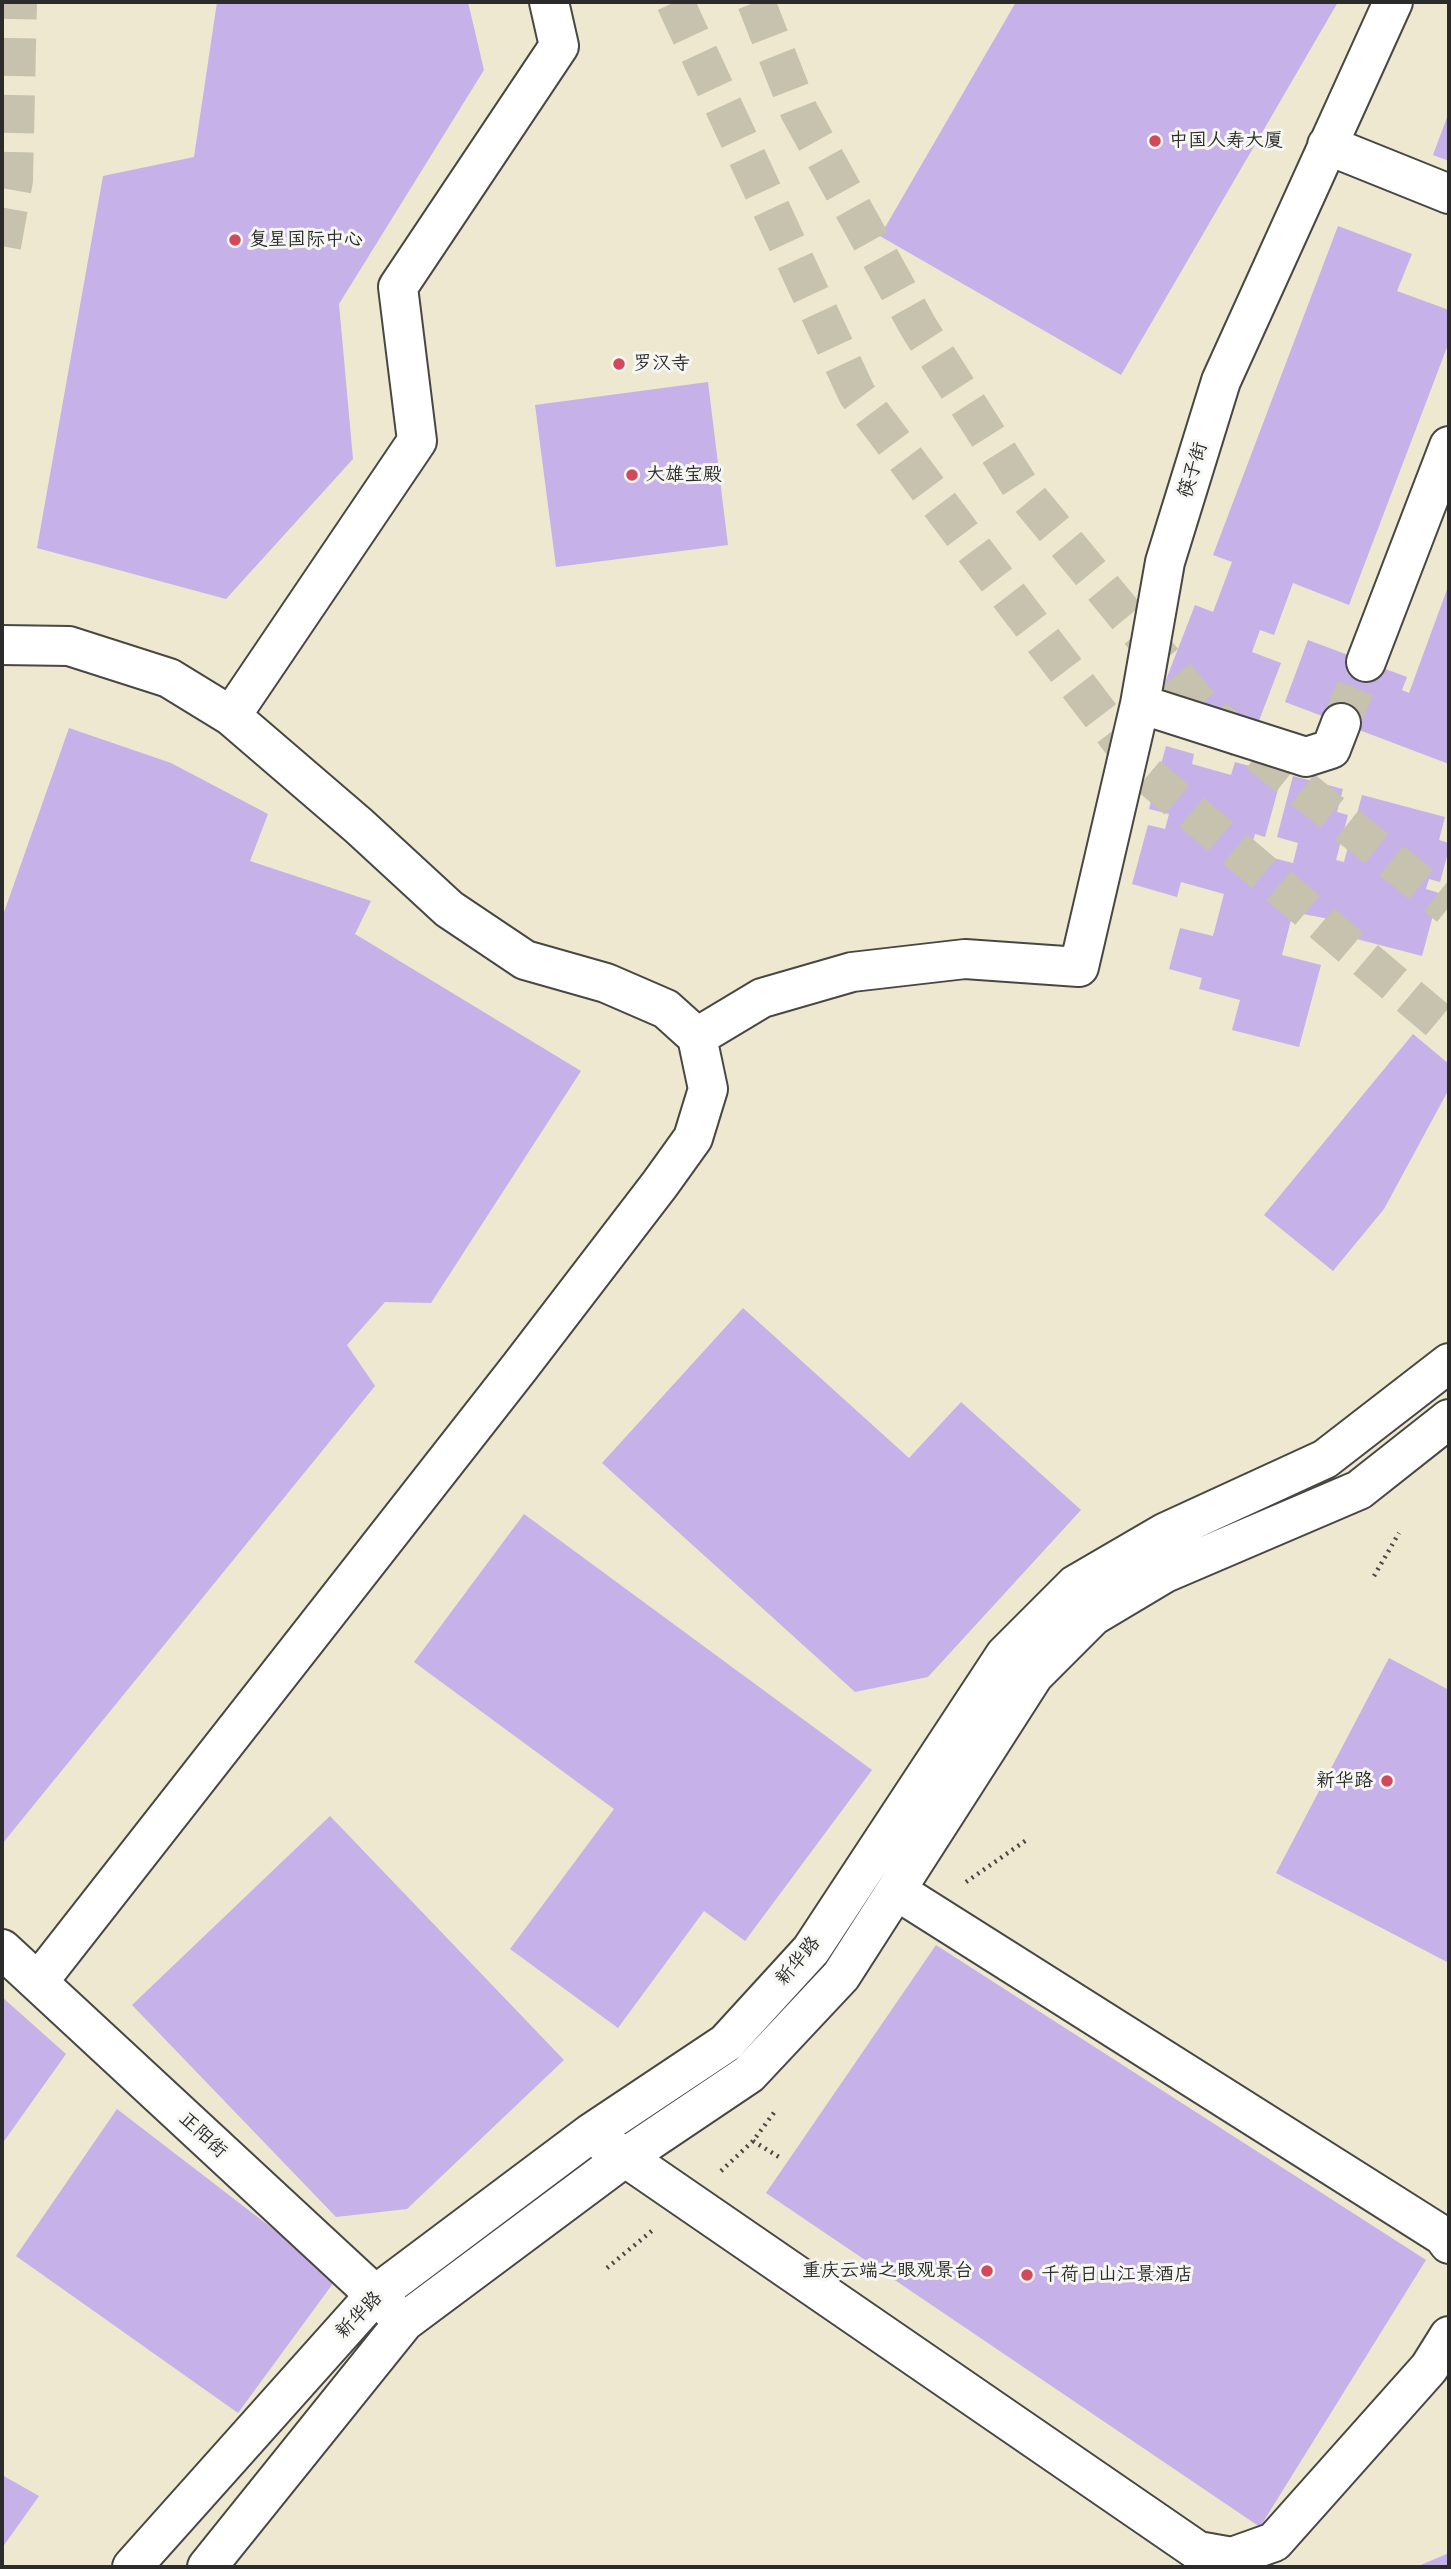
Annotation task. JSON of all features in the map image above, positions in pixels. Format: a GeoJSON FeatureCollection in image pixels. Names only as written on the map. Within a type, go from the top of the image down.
{"type":"FeatureCollection","features":[{"type":"Feature","properties":{"kind":"street"},"geometry":{"type":"LineString","coordinates":[[231,716],[416,441],[398,287],[559,46],[549,2]]}},
{"type":"Feature","properties":{"kind":"street","name":"筷子街"},"geometry":{"type":"LineString","coordinates":[[697,1037],[762,998],[852,972],[965,959],[1079,967],[1140,704],[1165,562],[1221,381],[1393,2]]}},
{"type":"Feature","properties":{"kind":"street"},"geometry":{"type":"LineString","coordinates":[[1327,145],[1449,194]]}},
{"type":"Feature","properties":{"kind":"street"},"geometry":{"type":"LineString","coordinates":[[1366,662],[1449,446]]}},
{"type":"Feature","properties":{"kind":"street"},"geometry":{"type":"LineString","coordinates":[[2,645],[69,646],[169,678],[231,716],[359,826],[449,909],[525,960],[606,983],[666,1009],[697,1037],[708,1089],[693,1138],[519,1368],[38,1982]]}},
{"type":"Feature","properties":{"kind":"street"},"geometry":{"type":"LineString","coordinates":[[1140,704],[1306,757],[1331,749],[1341,723]]}},
{"type":"Feature","properties":{"kind":"street","name":"新华路"},"geometry":{"type":"LineString","coordinates":[[132,2567],[375,2295],[591,2133],[726,2043],[811,1950],[1004,1655],[1075,1585],[1166,1532],[1325,1459],[1449,1363]]}},
{"type":"Feature","properties":{"kind":"street","name":"新华路"},"geometry":{"type":"LineString","coordinates":[[207,2567],[404,2322],[624,2158],[749,2074],[841,1976],[1034,1675],[1093,1616],[1164,1573],[1359,1490],[1449,1419]]}},
{"type":"Feature","properties":{"kind":"street"},"geometry":{"type":"LineString","coordinates":[[897,1891],[1443,2236],[1449,2244]]}},
{"type":"Feature","properties":{"kind":"street","name":"正阳街"},"geometry":{"type":"LineString","coordinates":[[2,1949],[404,2322]]}},
{"type":"Feature","properties":{"kind":"street"},"geometry":{"type":"LineString","coordinates":[[591,2133],[1198,2551],[1232,2557],[1274,2542],[1429,2368],[1449,2336]]}},
{"type":"Feature","properties":{"kind":"path"},"geometry":{"type":"LineString","coordinates":[[1374,1576],[1399,1533]]}},
{"type":"Feature","properties":{"kind":"path"},"geometry":{"type":"LineString","coordinates":[[978,1874],[1028,1839]]}},
{"type":"Feature","properties":{"kind":"path"},"geometry":{"type":"LineString","coordinates":[[753,2141],[779,2157]]}},
{"type":"Feature","properties":{"kind":"building","name":"复星国际中心"},"geometry":{"type":"Polygon","coordinates":[[[217,2],[468,2],[484,70],[339,304],[353,459],[226,599],[37,548],[103,176],[194,157],[217,2]]]}},
{"type":"Feature","properties":{"kind":"building"},"geometry":{"type":"Polygon","coordinates":[[[1016,2],[1338,2],[1121,375],[880,236],[1016,2]]]}},
{"type":"Feature","properties":{"kind":"building"},"geometry":{"type":"Polygon","coordinates":[[[1449,112],[1449,161],[1433,155],[1449,112]]]}},
{"type":"Feature","properties":{"kind":"building"},"geometry":{"type":"Polygon","coordinates":[[[1338,226],[1412,254],[1397,291],[1449,310],[1449,342],[1349,605],[1293,583],[1274,635],[1260,630],[1252,652],[1281,663],[1257,726],[1162,690],[1195,605],[1213,612],[1232,562],[1213,555],[1338,226]]]}},
{"type":"Feature","properties":{"kind":"building","name":"大雄宝殿"},"geometry":{"type":"Polygon","coordinates":[[[708,382],[728,545],[556,567],[535,405],[708,382]]]}},
{"type":"Feature","properties":{"kind":"building"},"geometry":{"type":"Polygon","coordinates":[[[1449,584],[1449,764],[1285,702],[1308,640],[1407,677],[1402,690],[1409,693],[1449,584]]]}},
{"type":"Feature","properties":{"kind":"building"},"geometry":{"type":"Polygon","coordinates":[[[69,728],[171,763],[268,814],[250,861],[371,901],[355,934],[581,1071],[431,1303],[385,1302],[347,1345],[375,1386],[2,1844],[2,918],[69,728]]]}},
{"type":"Feature","properties":{"kind":"building"},"geometry":{"type":"Polygon","coordinates":[[[1166,746],[1194,754],[1192,764],[1231,775],[1235,762],[1282,775],[1265,837],[1255,834],[1250,852],[1293,863],[1298,843],[1277,837],[1293,776],[1343,789],[1337,812],[1348,815],[1336,860],[1344,862],[1362,795],[1445,817],[1439,840],[1449,843],[1449,849],[1440,882],[1429,879],[1426,889],[1439,893],[1422,956],[1326,931],[1329,919],[1293,912],[1282,955],[1321,965],[1299,1047],[1232,1030],[1240,1000],[1199,989],[1202,978],[1169,969],[1180,928],[1213,936],[1224,894],[1181,882],[1177,897],[1132,884],[1148,825],[1165,829],[1169,814],[1149,809],[1166,746]]]}},
{"type":"Feature","properties":{"kind":"building"},"geometry":{"type":"Polygon","coordinates":[[[1413,1034],[1449,1064],[1449,1089],[1384,1209],[1333,1271],[1264,1215],[1413,1034]]]}},
{"type":"Feature","properties":{"kind":"building"},"geometry":{"type":"Polygon","coordinates":[[[743,1308],[909,1458],[961,1402],[1081,1510],[928,1677],[855,1692],[602,1463],[743,1308]]]}},
{"type":"Feature","properties":{"kind":"building"},"geometry":{"type":"Polygon","coordinates":[[[524,1514],[872,1770],[745,1941],[704,1911],[618,2028],[510,1949],[614,1809],[414,1662],[524,1514]]]}},
{"type":"Feature","properties":{"kind":"building","name":"新华路"},"geometry":{"type":"Polygon","coordinates":[[[1389,1658],[1449,1690],[1449,1963],[1276,1873],[1389,1658]]]}},
{"type":"Feature","properties":{"kind":"building"},"geometry":{"type":"Polygon","coordinates":[[[330,1816],[564,2060],[407,2209],[336,2217],[132,2005],[330,1816]]]}},
{"type":"Feature","properties":{"kind":"building"},"geometry":{"type":"Polygon","coordinates":[[[936,1945],[1426,2260],[1260,2527],[766,2193],[936,1945]]]}},
{"type":"Feature","properties":{"kind":"building"},"geometry":{"type":"Polygon","coordinates":[[[2,1997],[66,2054],[2,2144],[2,1997]]]}},
{"type":"Feature","properties":{"kind":"building"},"geometry":{"type":"Polygon","coordinates":[[[117,2109],[337,2278],[238,2413],[16,2256],[117,2109]]]}},
{"type":"Feature","properties":{"kind":"building"},"geometry":{"type":"Polygon","coordinates":[[[2,2475],[39,2496],[2,2548],[2,2475]]]}},
{"type":"Feature","properties":{"kind":"building"},"geometry":{"type":"Polygon","coordinates":[[[1449,2553],[1449,2567],[1416,2567],[1449,2553]]]}},
{"type":"Feature","properties":{"kind":"tunnel"},"geometry":{"type":"LineString","coordinates":[[2,246],[14,180],[18,2]]}},
{"type":"Feature","properties":{"kind":"tunnel"},"geometry":{"type":"LineString","coordinates":[[675,2],[857,394],[977,554],[1144,772],[1449,1030]]}},
{"type":"Feature","properties":{"kind":"tunnel"},"geometry":{"type":"LineString","coordinates":[[756,2],[799,111],[919,328],[1023,491],[1203,709],[1449,907]]}},
{"type":"Feature","properties":{"kind":"tunnel"},"geometry":{"type":"LineString","coordinates":[[1341,723],[1366,662]]}},
{"type":"Feature","properties":{"kind":"place","name":"中国人寿大厦"},"geometry":{"type":"Point","coordinates":[1155,141]}},
{"type":"Feature","properties":{"kind":"place","name":"复星国际中心"},"geometry":{"type":"Point","coordinates":[235,240]}},
{"type":"Feature","properties":{"kind":"place","name":"罗汉寺"},"geometry":{"type":"Point","coordinates":[619,364]}},
{"type":"Feature","properties":{"kind":"place","name":"大雄宝殿"},"geometry":{"type":"Point","coordinates":[632,475]}},
{"type":"Feature","properties":{"kind":"place","name":"新华路"},"geometry":{"type":"Point","coordinates":[1387,1781]}},
{"type":"Feature","properties":{"kind":"place","name":"重庆云端之眼观景台"},"geometry":{"type":"Point","coordinates":[987,2271]}},
{"type":"Feature","properties":{"kind":"place","name":"千荷日山江景酒店"},"geometry":{"type":"Point","coordinates":[1027,2275]}}]}
